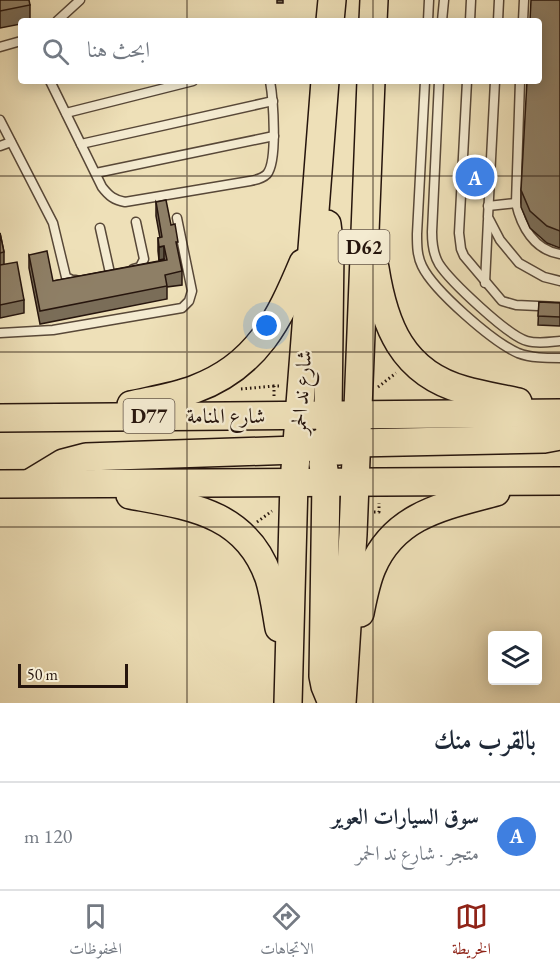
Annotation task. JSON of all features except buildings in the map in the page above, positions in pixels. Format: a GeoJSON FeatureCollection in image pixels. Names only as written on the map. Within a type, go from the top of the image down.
{"type":"FeatureCollection","features":[{"type":"Feature","properties":{"kind":"main road"},"geometry":{"type":"LineString","coordinates":[[330,18],[332,0]]}},
{"type":"Feature","properties":{"kind":"main road"},"geometry":{"type":"LineString","coordinates":[[373,18],[374,0]]}},
{"type":"Feature","properties":{"kind":"main road","name":"شارع ند الحمر"},"geometry":{"type":"LineString","coordinates":[[289,695],[294,482],[327,448],[299,415],[325,84]]}},
{"type":"Feature","properties":{"kind":"main road","name":"D62"},"geometry":{"type":"LineString","coordinates":[[357,413],[371,84]]}},
{"type":"Feature","properties":{"kind":"main road"},"geometry":{"type":"LineString","coordinates":[[316,194],[326,221],[330,249],[323,676],[325,686],[339,698]]}},
{"type":"Feature","properties":{"kind":"main road"},"geometry":{"type":"LineString","coordinates":[[366,211],[382,307],[393,335],[412,359],[436,378],[463,390],[560,412]]}},
{"type":"Feature","properties":{"kind":"main road"},"geometry":{"type":"LineString","coordinates":[[80,417],[179,394],[213,381],[241,363],[263,340],[281,314],[313,240]]}},
{"type":"Feature","properties":{"kind":"main road"},"geometry":{"type":"LineString","coordinates":[[327,448],[357,413],[560,412]]}},
{"type":"Feature","properties":{"kind":"main road","name":"شارع المنامة"},"geometry":{"type":"LineString","coordinates":[[0,418],[299,415]]}},
{"type":"Feature","properties":{"kind":"main road"},"geometry":{"type":"LineString","coordinates":[[28,484],[63,463],[87,457],[544,439],[560,436]]}},
{"type":"Feature","properties":{"kind":"main road"},"geometry":{"type":"LineString","coordinates":[[327,448],[355,482],[353,534],[339,698]]}},
{"type":"Feature","properties":{"kind":"main road"},"geometry":{"type":"LineString","coordinates":[[355,482],[560,481]]}},
{"type":"Feature","properties":{"kind":"main road"},"geometry":{"type":"LineString","coordinates":[[0,483],[294,482]]}},
{"type":"Feature","properties":{"kind":"main road"},"geometry":{"type":"LineString","coordinates":[[339,698],[367,583],[372,569],[387,544],[407,524],[430,511],[529,482]]}},
{"type":"Feature","properties":{"kind":"main road"},"geometry":{"type":"LineString","coordinates":[[73,484],[196,508],[217,517],[241,534],[258,555],[269,579],[289,695]]}},
{"type":"Feature","properties":{"kind":"lane"},"geometry":{"type":"LineString","coordinates":[[60,18],[80,0]]}},
{"type":"Feature","properties":{"kind":"lane"},"geometry":{"type":"LineString","coordinates":[[428,18],[429,0]]}},
{"type":"Feature","properties":{"kind":"lane"},"geometry":{"type":"LineString","coordinates":[[442,18],[444,0]]}},
{"type":"Feature","properties":{"kind":"lane"},"geometry":{"type":"LineString","coordinates":[[470,18],[471,0]]}},
{"type":"Feature","properties":{"kind":"lane"},"geometry":{"type":"LineString","coordinates":[[498,18],[499,0]]}},
{"type":"Feature","properties":{"kind":"lane"},"geometry":{"type":"LineString","coordinates":[[523,18],[524,0]]}},
{"type":"Feature","properties":{"kind":"lane"},"geometry":{"type":"LineString","coordinates":[[0,47],[18,42]]}},
{"type":"Feature","properties":{"kind":"lane"},"geometry":{"type":"LineString","coordinates":[[52,84],[108,195],[125,202],[250,181],[266,175],[270,168],[274,136],[270,84]]}},
{"type":"Feature","properties":{"kind":"lane"},"geometry":{"type":"LineString","coordinates":[[66,113],[181,84]]}},
{"type":"Feature","properties":{"kind":"lane"},"geometry":{"type":"LineString","coordinates":[[425,84],[417,234],[417,250],[421,265],[439,290],[505,347],[538,358],[560,358]]}},
{"type":"Feature","properties":{"kind":"lane"},"geometry":{"type":"LineString","coordinates":[[439,84],[432,232],[435,256],[449,276],[512,335],[526,341],[541,343],[560,341]]}},
{"type":"Feature","properties":{"kind":"lane"},"geometry":{"type":"LineString","coordinates":[[466,84],[459,241],[464,256],[497,296],[509,303],[560,307]]}},
{"type":"Feature","properties":{"kind":"lane"},"geometry":{"type":"LineString","coordinates":[[485,283],[495,84]]}},
{"type":"Feature","properties":{"kind":"lane"},"geometry":{"type":"LineString","coordinates":[[520,84],[516,203],[520,219],[528,234],[540,246],[560,254]]}},
{"type":"Feature","properties":{"kind":"lane"},"geometry":{"type":"LineString","coordinates":[[81,144],[273,101]]}},
{"type":"Feature","properties":{"kind":"lane"},"geometry":{"type":"LineString","coordinates":[[0,120],[53,223],[66,277],[72,280],[87,278]]}},
{"type":"Feature","properties":{"kind":"lane"},"geometry":{"type":"LineString","coordinates":[[96,173],[274,136]]}},
{"type":"Feature","properties":{"kind":"lane"},"geometry":{"type":"LineString","coordinates":[[0,147],[11,142]]}},
{"type":"Feature","properties":{"kind":"lane"},"geometry":{"type":"LineString","coordinates":[[489,206],[516,203]]}},
{"type":"Feature","properties":{"kind":"lane"},"geometry":{"type":"LineString","coordinates":[[0,333],[53,330],[182,308],[189,301],[192,291],[177,218]]}},
{"type":"Feature","properties":{"kind":"lane"},"geometry":{"type":"LineString","coordinates":[[488,218],[504,246],[519,263],[544,277],[560,281]]}},
{"type":"Feature","properties":{"kind":"lane"},"geometry":{"type":"LineString","coordinates":[[99,275],[140,267],[144,259],[136,222]]}},
{"type":"Feature","properties":{"kind":"lane"},"geometry":{"type":"LineString","coordinates":[[100,228],[119,272]]}},
{"type":"Feature","properties":{"kind":"place","name":"سوق السيارات العوير"},"geometry":{"type":"Point","coordinates":[475,177]}}]}
